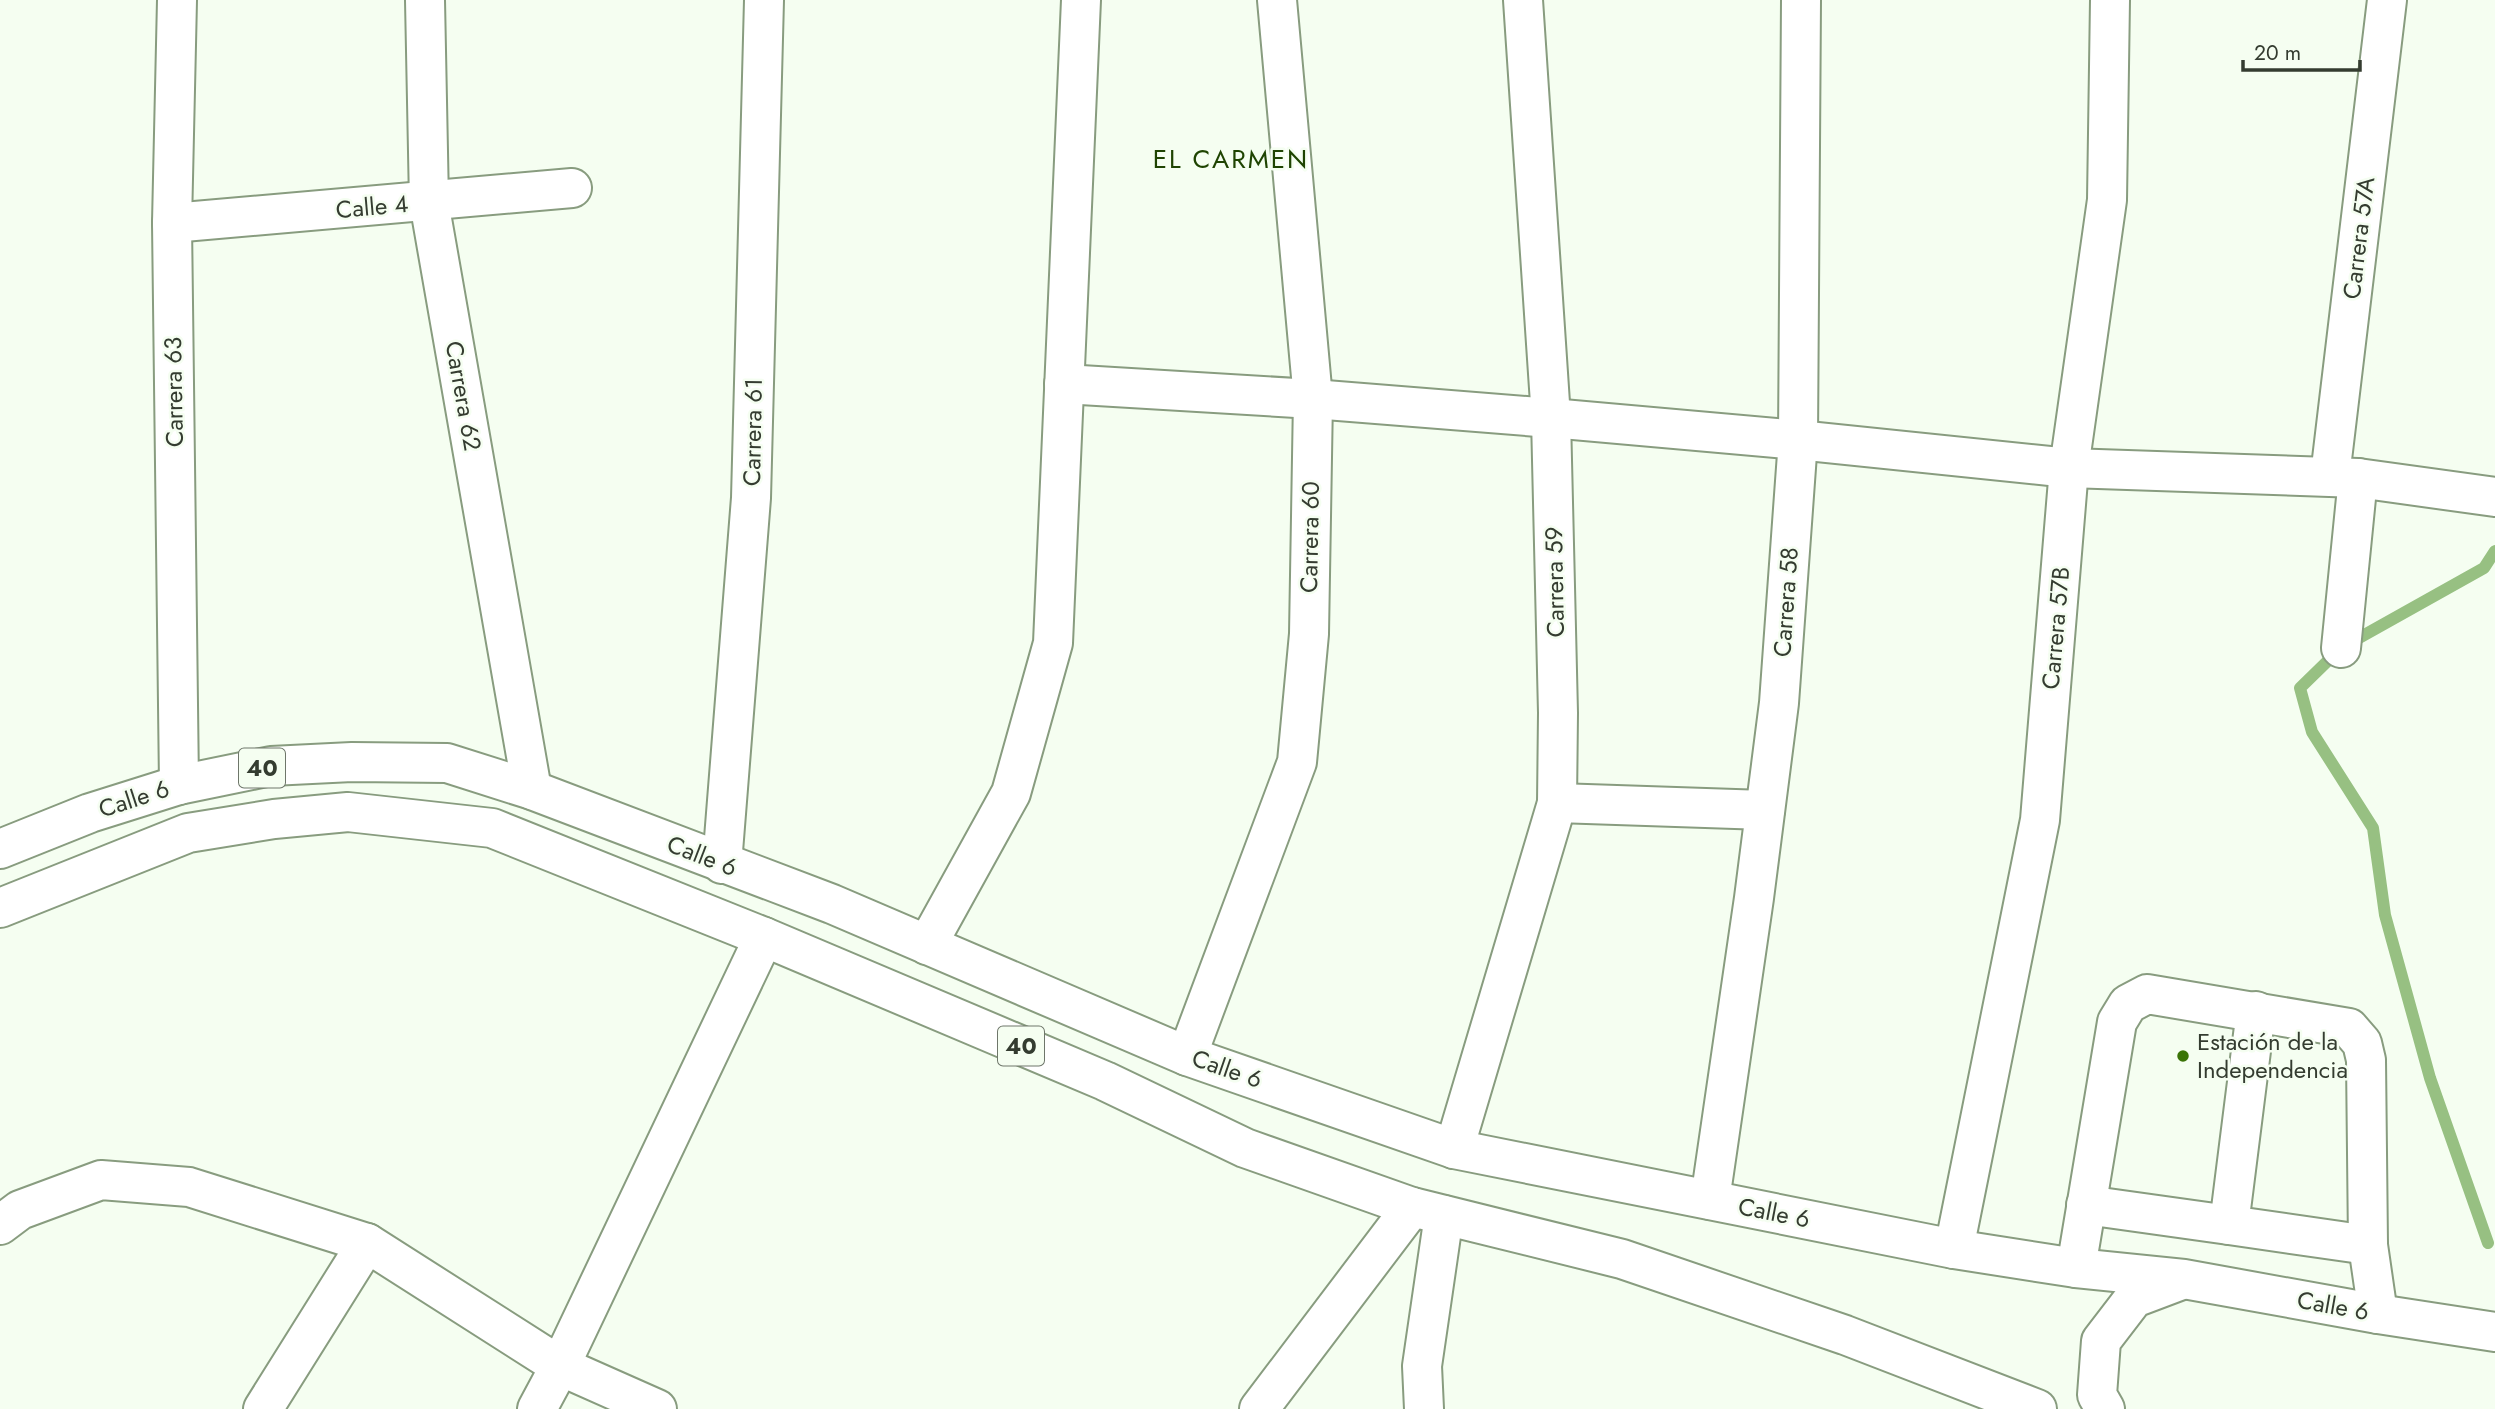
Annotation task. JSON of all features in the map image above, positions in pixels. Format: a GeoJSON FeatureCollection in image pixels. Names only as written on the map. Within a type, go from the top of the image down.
{"type":"FeatureCollection","features":[{"type":"Feature","properties":{"kind":"main road","name":"Carrera 63"},"geometry":{"type":"LineString","coordinates":[[177,0],[172,223],[179,785]]}},
{"type":"Feature","properties":{"kind":"main road","name":"Carrera 62"},"geometry":{"type":"LineString","coordinates":[[425,0],[429,202],[533,790]]}},
{"type":"Feature","properties":{"kind":"main road","name":"Carrera 61"},"geometry":{"type":"LineString","coordinates":[[722,864],[751,498],[764,0]]}},
{"type":"Feature","properties":{"kind":"main road"},"geometry":{"type":"LineString","coordinates":[[927,945],[1011,793],[1053,643],[1081,0]]}},
{"type":"Feature","properties":{"kind":"main road","name":"Carrera 60"},"geometry":{"type":"LineString","coordinates":[[1187,1056],[1297,762],[1309,634],[1313,399],[1277,0]]}},
{"type":"Feature","properties":{"kind":"main road","name":"Carrera 59"},"geometry":{"type":"LineString","coordinates":[[1454,1149],[1556,803],[1558,713],[1550,418],[1522,0]]}},
{"type":"Feature","properties":{"kind":"main road","name":"Carrera 58"},"geometry":{"type":"LineString","coordinates":[[1710,1200],[1779,703],[1798,440],[1801,0]]}},
{"type":"Feature","properties":{"kind":"main road","name":"Carrera 57B"},"geometry":{"type":"LineString","coordinates":[[1954,1249],[2039,820],[2069,468],[2107,200],[2109,0]]}},
{"type":"Feature","properties":{"kind":"main road","name":"Carrera 57A"},"geometry":{"type":"LineString","coordinates":[[2341,648],[2344,477],[2387,0]]}},
{"type":"Feature","properties":{"kind":"main road","name":"Calle 4"},"geometry":{"type":"LineString","coordinates":[[172,223],[572,188]]}},
{"type":"Feature","properties":{"kind":"main road"},"geometry":{"type":"LineString","coordinates":[[1064,384],[1313,399],[1550,418],[2069,468],[2344,477],[2489,496]]}},
{"type":"Feature","properties":{"kind":"main road","name":"Calle 6"},"geometry":{"type":"LineString","coordinates":[[0,849],[90,813],[179,785],[271,766],[352,762],[447,763],[533,790],[832,904],[1187,1056],[1454,1149],[1954,1249],[2076,1268],[2184,1279],[2495,1332]]}},
{"type":"Feature","properties":{"kind":"main road"},"geometry":{"type":"LineString","coordinates":[[1556,803],[1765,810]]}},
{"type":"Feature","properties":{"kind":"main road","name":"Calle 6"},"geometry":{"type":"LineString","coordinates":[[0,908],[188,833],[274,819],[348,813],[492,828],[764,937],[1105,1082],[1245,1148],[1428,1211],[1622,1259],[1845,1335],[2037,1409]]}},
{"type":"Feature","properties":{"kind":"main road"},"geometry":{"type":"LineString","coordinates":[[537,1409],[764,937]]}},
{"type":"Feature","properties":{"kind":"main road"},"geometry":{"type":"LineString","coordinates":[[2076,1268],[2117,1022],[2128,1004],[2147,994],[2349,1028],[2362,1043],[2366,1060],[2368,1245],[2378,1314]]}},
{"type":"Feature","properties":{"kind":"main road"},"geometry":{"type":"LineString","coordinates":[[2229,1225],[2256,1011]]}},
{"type":"Feature","properties":{"kind":"main road"},"geometry":{"type":"LineString","coordinates":[[0,1225],[20,1210],[101,1180],[189,1187],[367,1243],[560,1366],[657,1409]]}},
{"type":"Feature","properties":{"kind":"main road"},"geometry":{"type":"LineString","coordinates":[[2086,1205],[2368,1245]]}},
{"type":"Feature","properties":{"kind":"main road"},"geometry":{"type":"LineString","coordinates":[[1259,1409],[1428,1211]]}},
{"type":"Feature","properties":{"kind":"main road"},"geometry":{"type":"LineString","coordinates":[[1424,1409],[1422,1366],[1428,1211]]}},
{"type":"Feature","properties":{"kind":"main road"},"geometry":{"type":"LineString","coordinates":[[263,1409],[367,1243]]}},
{"type":"Feature","properties":{"kind":"main road"},"geometry":{"type":"LineString","coordinates":[[2105,1409],[2097,1395],[2101,1341],[2134,1298],[2184,1279]]}},
{"type":"Feature","properties":{"kind":"waterway"},"geometry":{"type":"LineString","coordinates":[[2488,1243],[2430,1078],[2385,915],[2373,828],[2312,732],[2300,688],[2341,648],[2484,568],[2495,551]]}},
{"type":"Feature","properties":{"kind":"place","name":"Estación de la Independencia"},"geometry":{"type":"Point","coordinates":[2183,1056]}},
{"type":"Feature","properties":{"kind":"district","name":"EL CARMEN"},"geometry":{"type":"Point","coordinates":[1231,159]}}]}
